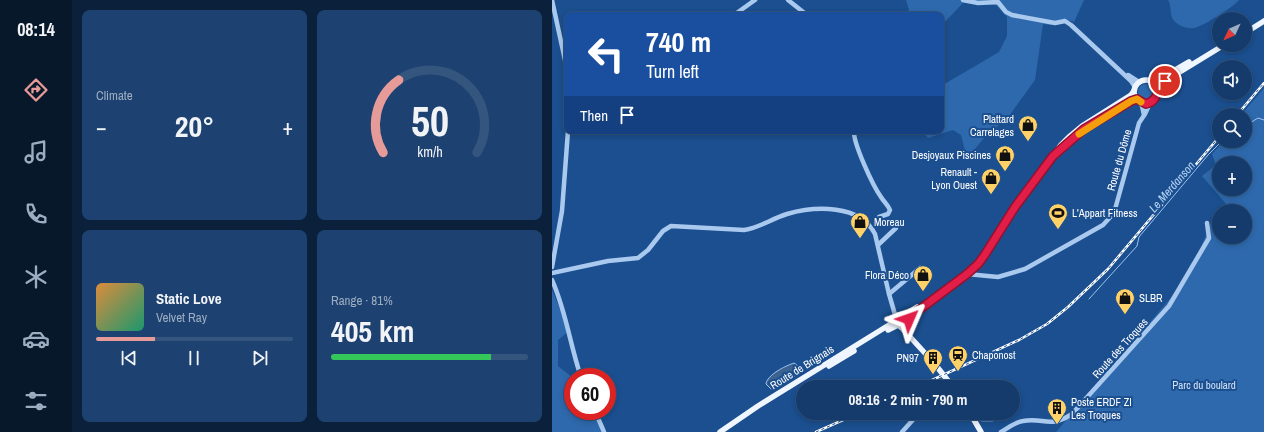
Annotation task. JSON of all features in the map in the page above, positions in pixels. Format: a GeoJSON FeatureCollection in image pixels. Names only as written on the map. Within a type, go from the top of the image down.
{"type":"FeatureCollection","features":[{"type":"Feature","properties":{"kind":"main road"},"geometry":{"type":"LineString","coordinates":[[1252,25],[1264,17]]}},
{"type":"Feature","properties":{"kind":"main road"},"geometry":{"type":"LineString","coordinates":[[1252,28],[1264,20]]}},
{"type":"Feature","properties":{"kind":"main road"},"geometry":{"type":"LineString","coordinates":[[1151,81],[1158,80],[1212,48]]}},
{"type":"Feature","properties":{"kind":"main road"},"geometry":{"type":"LineString","coordinates":[[1134,89],[1138,100],[1146,104],[1150,103],[1156,98],[1158,90],[1168,79],[1212,52]]}},
{"type":"Feature","properties":{"kind":"main road"},"geometry":{"type":"LineString","coordinates":[[908,322],[915,313],[974,268],[984,256],[1015,207],[1053,156],[1082,126],[1131,95],[1139,82],[1146,79],[1151,81],[1156,85],[1158,90]]}},
{"type":"Feature","properties":{"kind":"main road"},"geometry":{"type":"LineString","coordinates":[[1053,156],[1084,129],[1138,100]]}},
{"type":"Feature","properties":{"kind":"main road"},"geometry":{"type":"LineString","coordinates":[[909,335],[908,322],[903,313],[935,297]]}},
{"type":"Feature","properties":{"kind":"main road","name":"Route de Brignais"},"geometry":{"type":"LineString","coordinates":[[720,432],[758,406],[890,325],[903,313]]}},
{"type":"Feature","properties":{"kind":"main road"},"geometry":{"type":"LineString","coordinates":[[896,318],[899,326],[909,335],[947,380]]}},
{"type":"Feature","properties":{"kind":"main road","name":"Route de Brignais"},"geometry":{"type":"LineString","coordinates":[[725,432],[805,380],[908,322]]}},
{"type":"Feature","properties":{"kind":"main road"},"geometry":{"type":"LineString","coordinates":[[934,363],[951,380]]}},
{"type":"Feature","properties":{"kind":"main road"},"geometry":{"type":"LineString","coordinates":[[974,420],[981,432]]}},
{"type":"Feature","properties":{"kind":"street"},"geometry":{"type":"LineString","coordinates":[[552,0],[564,55]]}},
{"type":"Feature","properties":{"kind":"street"},"geometry":{"type":"LineString","coordinates":[[738,12],[755,0]]}},
{"type":"Feature","properties":{"kind":"street"},"geometry":{"type":"LineString","coordinates":[[788,0],[803,12]]}},
{"type":"Feature","properties":{"kind":"street"},"geometry":{"type":"LineString","coordinates":[[963,0],[998,2],[1006,12],[1012,15],[1055,23],[1065,21],[1071,24],[1119,70],[1134,89]]}},
{"type":"Feature","properties":{"kind":"street"},"geometry":{"type":"LineString","coordinates":[[1119,70],[1139,82]]}},
{"type":"Feature","properties":{"kind":"street"},"geometry":{"type":"LineString","coordinates":[[1138,100],[1144,110],[1143,117]]}},
{"type":"Feature","properties":{"kind":"street","name":"Route du Dôme"},"geometry":{"type":"LineString","coordinates":[[967,274],[975,276],[981,275],[998,277],[1025,269],[1103,225],[1114,213],[1139,124],[1150,103]]}},
{"type":"Feature","properties":{"kind":"street"},"geometry":{"type":"LineString","coordinates":[[552,267],[562,211],[568,134]]}},
{"type":"Feature","properties":{"kind":"street"},"geometry":{"type":"LineString","coordinates":[[854,134],[854,140],[871,179],[880,197],[890,210],[888,214],[879,217],[880,221],[883,223],[896,225],[896,228],[878,245]]}},
{"type":"Feature","properties":{"kind":"street"},"geometry":{"type":"LineString","coordinates":[[552,273],[608,261],[638,258],[648,250],[664,231],[671,226],[744,230],[755,228],[787,214],[807,211],[837,210],[860,216],[869,223],[872,228],[878,245],[896,318]]}},
{"type":"Feature","properties":{"kind":"street","name":"Route des Troques"},"geometry":{"type":"LineString","coordinates":[[1001,432],[1018,422],[1025,420],[1054,422],[1064,419],[1072,414],[1169,306],[1209,238],[1208,223]]}},
{"type":"Feature","properties":{"kind":"street"},"geometry":{"type":"LineString","coordinates":[[889,294],[920,268]]}},
{"type":"Feature","properties":{"kind":"street"},"geometry":{"type":"LineString","coordinates":[[974,268],[977,274],[981,275]]}},
{"type":"Feature","properties":{"kind":"street"},"geometry":{"type":"LineString","coordinates":[[552,280],[563,312],[578,368]]}},
{"type":"Feature","properties":{"kind":"street"},"geometry":{"type":"LineString","coordinates":[[893,308],[903,313]]}},
{"type":"Feature","properties":{"kind":"street"},"geometry":{"type":"LineString","coordinates":[[599,420],[604,432]]}},
{"type":"Feature","properties":{"kind":"street"},"geometry":{"type":"LineString","coordinates":[[902,432],[913,420]]}},
{"type":"Feature","properties":{"kind":"green space"},"geometry":{"type":"Polygon","coordinates":[[[906,0],[1084,0],[1074,22],[1062,20],[1056,21],[1051,25],[1043,24],[1035,80],[1009,116],[983,139],[967,159],[961,135],[953,130],[944,133],[944,84],[999,52],[1007,36],[1007,17],[996,5],[963,3],[944,23],[944,12],[908,12],[909,10],[906,0]]]}},
{"type":"Feature","properties":{"kind":"green space"},"geometry":{"type":"Polygon","coordinates":[[[1168,0],[1239,0],[1223,12],[1212,12],[1212,19],[1199,27],[1194,28],[1183,27],[1174,21],[1168,0]]]}},
{"type":"Feature","properties":{"kind":"green space"},"geometry":{"type":"Polygon","coordinates":[[[1143,84],[1149,84],[1154,89],[1152,98],[1149,100],[1143,100],[1138,95],[1138,89],[1143,84]]]}},
{"type":"Feature","properties":{"kind":"green space","name":"Parc du boulard"},"geometry":{"type":"Polygon","coordinates":[[[1264,88],[1264,432],[1056,432],[1181,286],[1191,272],[1212,220],[1212,244],[1252,244],[1252,204],[1226,204],[1219,196],[1252,196],[1252,156],[1213,156],[1212,154],[1218,148],[1252,148],[1252,108],[1247,108],[1264,88]]]}},
{"type":"Feature","properties":{"kind":"green space"},"geometry":{"type":"Polygon","coordinates":[[[925,134],[940,134],[928,138],[925,134]]]}},
{"type":"Feature","properties":{"kind":"green space"},"geometry":{"type":"Polygon","coordinates":[[[1212,168],[1212,188],[1202,176],[1212,168]]]}},
{"type":"Feature","properties":{"kind":"green space"},"geometry":{"type":"Polygon","coordinates":[[[552,290],[569,331],[558,340],[558,366],[564,371],[564,420],[601,420],[606,432],[552,432],[552,290]]]}},
{"type":"Feature","properties":{"kind":"shaded area"},"geometry":{"type":"Polygon","coordinates":[[[794,363],[797,365],[799,372],[798,374],[775,388],[771,389],[766,384],[773,374],[794,363]]]}},
{"type":"Feature","properties":{"kind":"building"},"geometry":{"type":"Polygon","coordinates":[[[981,420],[993,420],[993,422],[981,422],[981,420]]]}},
{"type":"Feature","properties":{"kind":"waterway","name":"Le Merdanson"},"geometry":{"type":"LineString","coordinates":[[1252,122],[1258,118],[1264,120]]}},
{"type":"Feature","properties":{"kind":"waterway","name":"Le Merdanson"},"geometry":{"type":"LineString","coordinates":[[1089,299],[1137,246],[1139,237],[1215,148]]}},
{"type":"Feature","properties":{"kind":"railway"},"geometry":{"type":"LineString","coordinates":[[1243,108],[1264,83]]}},
{"type":"Feature","properties":{"kind":"railway"},"geometry":{"type":"LineString","coordinates":[[932,380],[1019,340],[1047,324],[1068,307],[1108,269],[1212,145]]}},
{"type":"Feature","properties":{"kind":"railway"},"geometry":{"type":"LineString","coordinates":[[816,432],[843,420]]}},
{"type":"Feature","properties":{"kind":"slow traffic"},"geometry":{"type":"LineString","coordinates":[[1079,134],[1084,129],[1131,101],[1137,99],[1141,102]]}},
{"type":"Feature","properties":{"kind":"place","name":"Plattard Carrelages"},"geometry":{"type":"Point","coordinates":[1028,142]}},
{"type":"Feature","properties":{"kind":"place","name":"Desjoyaux Piscines"},"geometry":{"type":"Point","coordinates":[1005,172]}},
{"type":"Feature","properties":{"kind":"place","name":"Renault - Lyon Ouest"},"geometry":{"type":"Point","coordinates":[991,195]}},
{"type":"Feature","properties":{"kind":"place","name":"L'Appart Fitness"},"geometry":{"type":"Point","coordinates":[1058,230]}},
{"type":"Feature","properties":{"kind":"place","name":"Moreau"},"geometry":{"type":"Point","coordinates":[860,239]}},
{"type":"Feature","properties":{"kind":"place","name":"Flora Déco"},"geometry":{"type":"Point","coordinates":[923,292]}},
{"type":"Feature","properties":{"kind":"place","name":"SLBR"},"geometry":{"type":"Point","coordinates":[1125,315]}},
{"type":"Feature","properties":{"kind":"place","name":"Chaponost"},"geometry":{"type":"Point","coordinates":[958,372]}},
{"type":"Feature","properties":{"kind":"place","name":"PN97"},"geometry":{"type":"Point","coordinates":[933,375]}},
{"type":"Feature","properties":{"kind":"place","name":"Poste ERDF ZI Les Troques"},"geometry":{"type":"Point","coordinates":[1057,425]}},
{"type":"Feature","properties":{"kind":"route"},"geometry":{"type":"LineString","coordinates":[[909,319],[978,264],[1015,207],[1053,156],[1072,138],[1084,129],[1131,101],[1137,99],[1139,102],[1146,104],[1154,101],[1158,95],[1158,90],[1165,81]]}}]}
